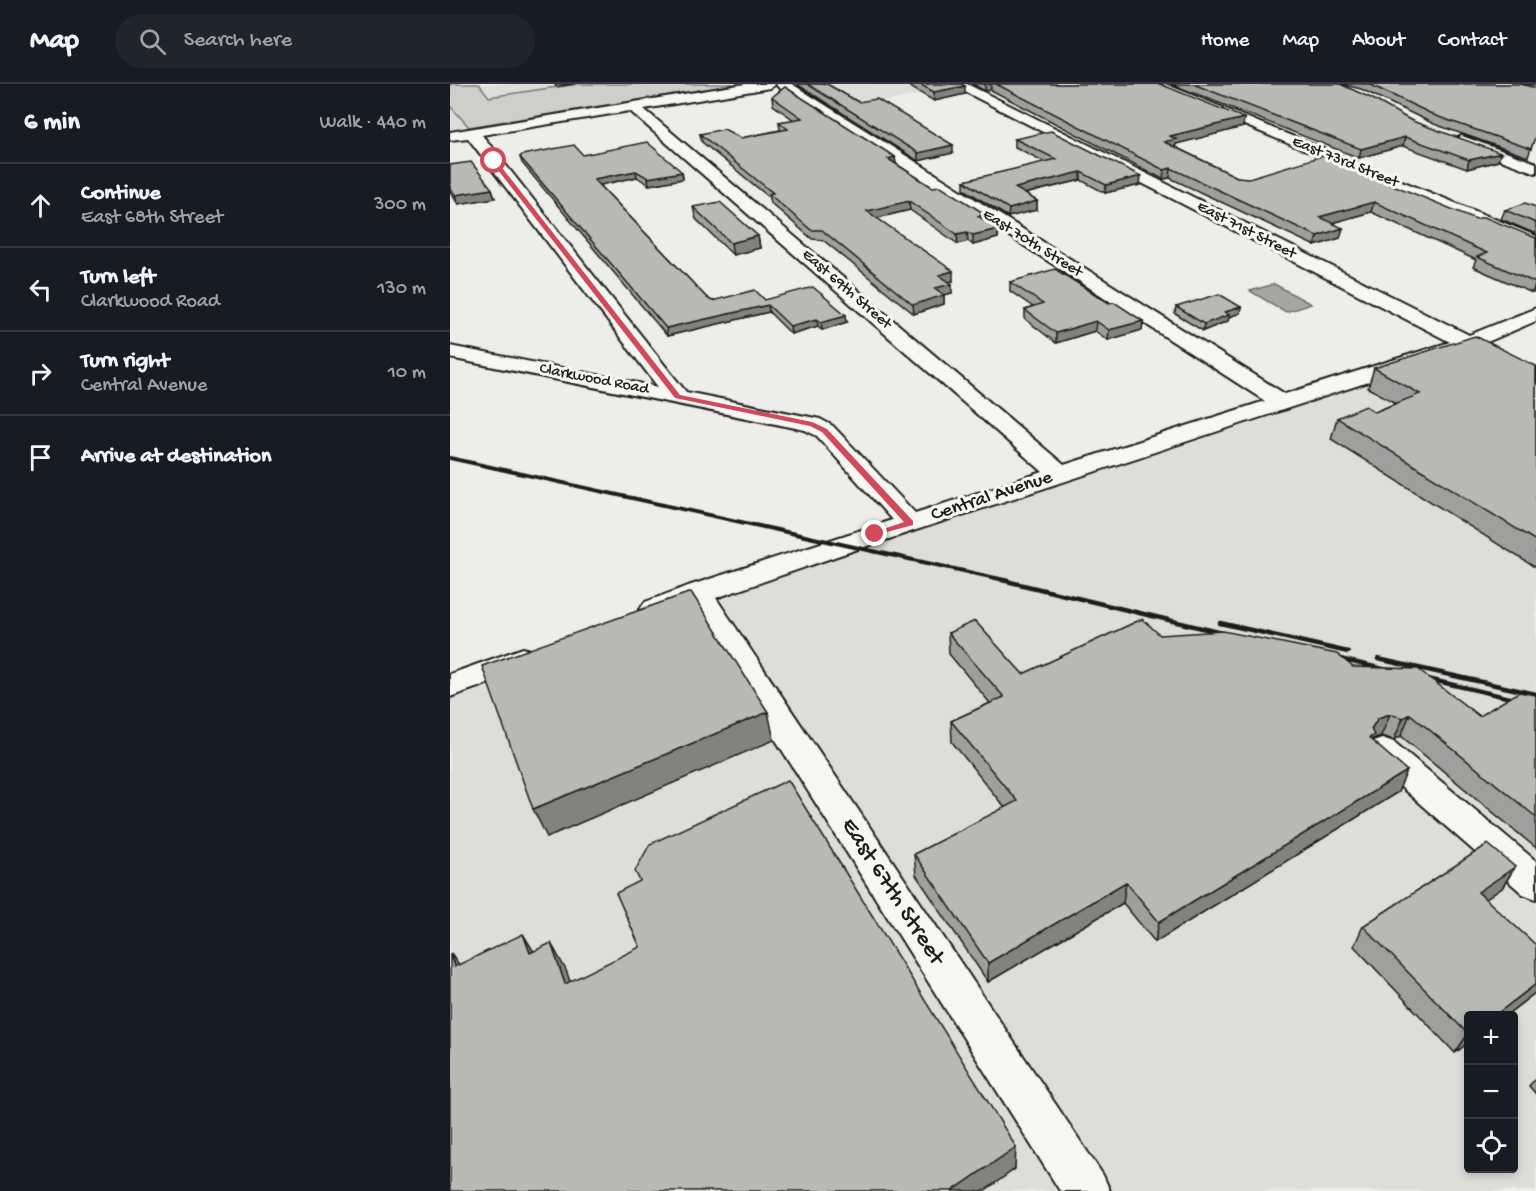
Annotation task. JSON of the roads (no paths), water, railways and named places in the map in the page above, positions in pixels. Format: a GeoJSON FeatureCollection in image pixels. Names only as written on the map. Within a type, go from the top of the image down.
{"type":"FeatureCollection","features":[{"type":"Feature","properties":{"kind":"street"},"geometry":{"type":"LineString","coordinates":[[450,136],[770,84]]}},
{"type":"Feature","properties":{"kind":"street","name":"East 70th Street"},"geometry":{"type":"LineString","coordinates":[[783,84],[1282,402]]}},
{"type":"Feature","properties":{"kind":"street","name":"East 71st Street"},"geometry":{"type":"LineString","coordinates":[[957,84],[1536,377]]}},
{"type":"Feature","properties":{"kind":"street","name":"East 73rd Street"},"geometry":{"type":"LineString","coordinates":[[1153,84],[1536,242]]}},
{"type":"Feature","properties":{"kind":"street","name":"East 69th Street"},"geometry":{"type":"LineString","coordinates":[[631,105],[1060,474]]}},
{"type":"Feature","properties":{"kind":"street"},"geometry":{"type":"LineString","coordinates":[[472,133],[678,397]]}},
{"type":"Feature","properties":{"kind":"street"},"geometry":{"type":"LineString","coordinates":[[1448,136],[1536,168]]}},
{"type":"Feature","properties":{"kind":"street","name":"Central Avenue"},"geometry":{"type":"LineString","coordinates":[[633,617],[698,593],[910,523],[1467,343],[1536,314]]}},
{"type":"Feature","properties":{"kind":"street","name":"Clarkwood Road"},"geometry":{"type":"LineString","coordinates":[[450,352],[812,424],[825,430],[910,523]]}},
{"type":"Feature","properties":{"kind":"street","name":"East 67th Street"},"geometry":{"type":"LineString","coordinates":[[698,593],[1087,1191]]}},
{"type":"Feature","properties":{"kind":"street"},"geometry":{"type":"LineString","coordinates":[[450,686],[547,650]]}},
{"type":"Feature","properties":{"kind":"street"},"geometry":{"type":"LineString","coordinates":[[1382,751],[1536,883]]}},
{"type":"Feature","properties":{"kind":"railway"},"geometry":{"type":"LineString","coordinates":[[450,458],[1009,581]]}},
{"type":"Feature","properties":{"kind":"railway"},"geometry":{"type":"LineString","coordinates":[[1002,580],[1231,635]]}},
{"type":"Feature","properties":{"kind":"railway"},"geometry":{"type":"LineString","coordinates":[[1220,623],[1348,652]]}},
{"type":"Feature","properties":{"kind":"railway"},"geometry":{"type":"LineString","coordinates":[[1331,657],[1392,671]]}},
{"type":"Feature","properties":{"kind":"railway"},"geometry":{"type":"LineString","coordinates":[[1378,659],[1536,694]]}},
{"type":"Feature","properties":{"kind":"railway"},"geometry":{"type":"LineString","coordinates":[[1415,676],[1536,704]]}}]}
